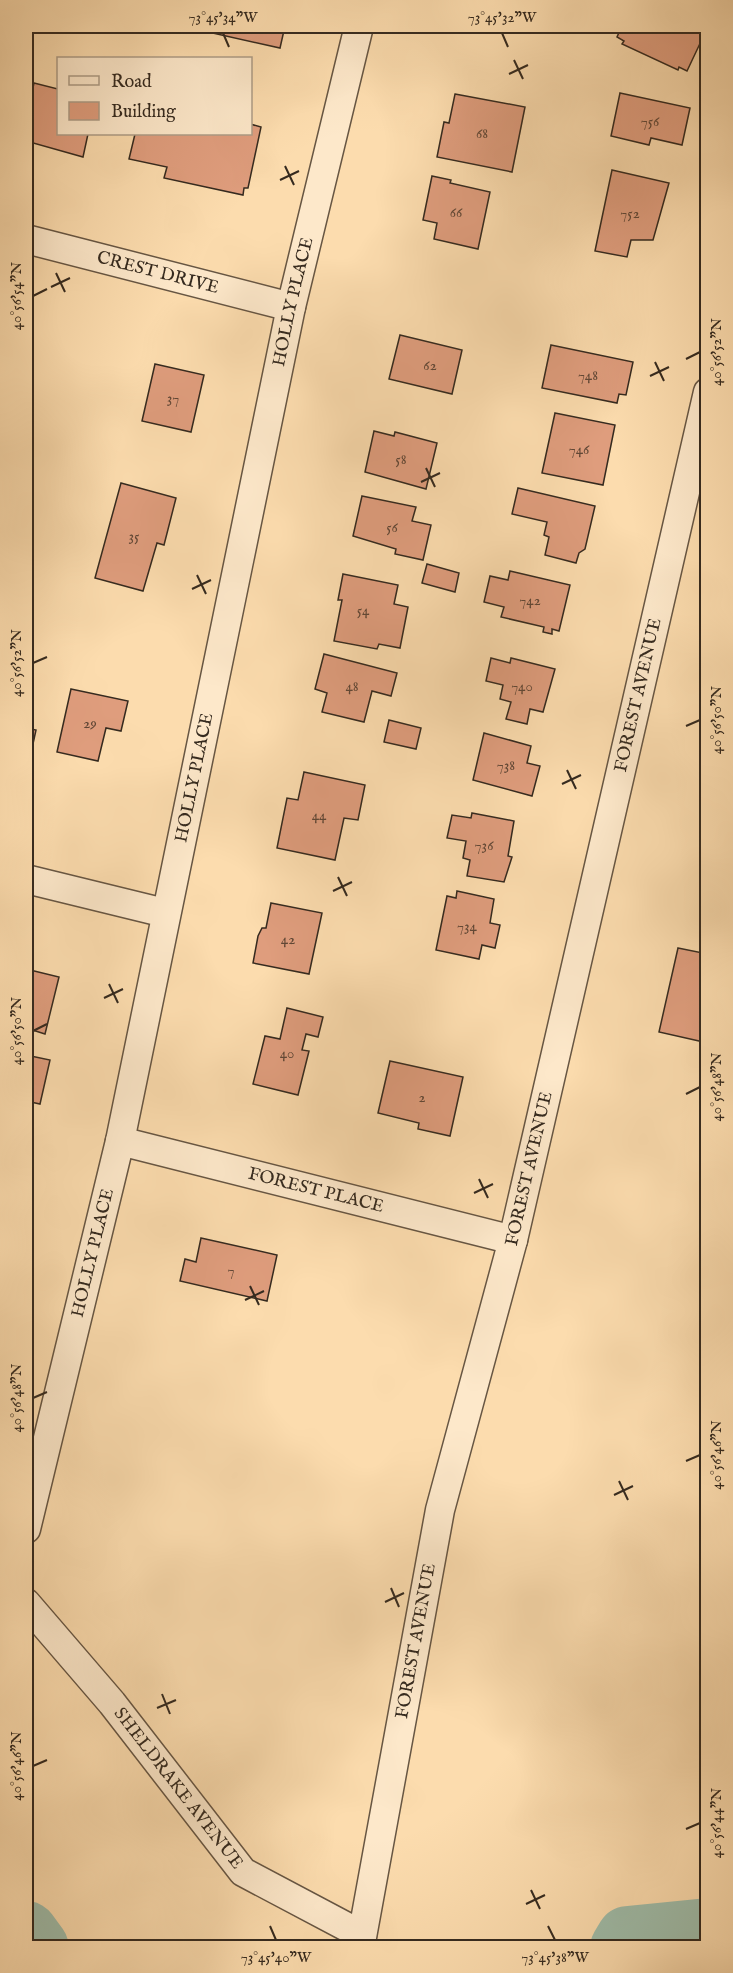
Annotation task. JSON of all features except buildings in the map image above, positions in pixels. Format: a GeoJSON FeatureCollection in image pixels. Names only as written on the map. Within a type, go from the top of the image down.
{"type":"FeatureCollection","features":[{"type":"Feature","properties":{"kind":"street","name":"HOLLY PLACE"},"geometry":{"type":"LineString","coordinates":[[26,1530],[120,1142],[165,913],[291,307],[359,26]]}},
{"type":"Feature","properties":{"kind":"street","name":"CREST DRIVE"},"geometry":{"type":"LineString","coordinates":[[26,239],[291,307]]}},
{"type":"Feature","properties":{"kind":"street","name":"FOREST AVENUE"},"geometry":{"type":"LineString","coordinates":[[361,1941],[440,1510],[513,1240],[708,392]]}},
{"type":"Feature","properties":{"kind":"street"},"geometry":{"type":"LineString","coordinates":[[26,879],[165,913]]}},
{"type":"Feature","properties":{"kind":"street","name":"FOREST PLACE"},"geometry":{"type":"LineString","coordinates":[[120,1142],[513,1240]]}},
{"type":"Feature","properties":{"kind":"street","name":"SHELDRAKE AVENUE"},"geometry":{"type":"LineString","coordinates":[[26,1603],[112,1703],[243,1872],[361,1941]]}},
{"type":"Feature","properties":{"kind":"waterway"},"geometry":{"type":"LineString","coordinates":[[622,1948],[628,1938],[708,1930]]}},
{"type":"Feature","properties":{"kind":"waterway"},"geometry":{"type":"LineString","coordinates":[[26,1933],[37,1948]]}}]}
